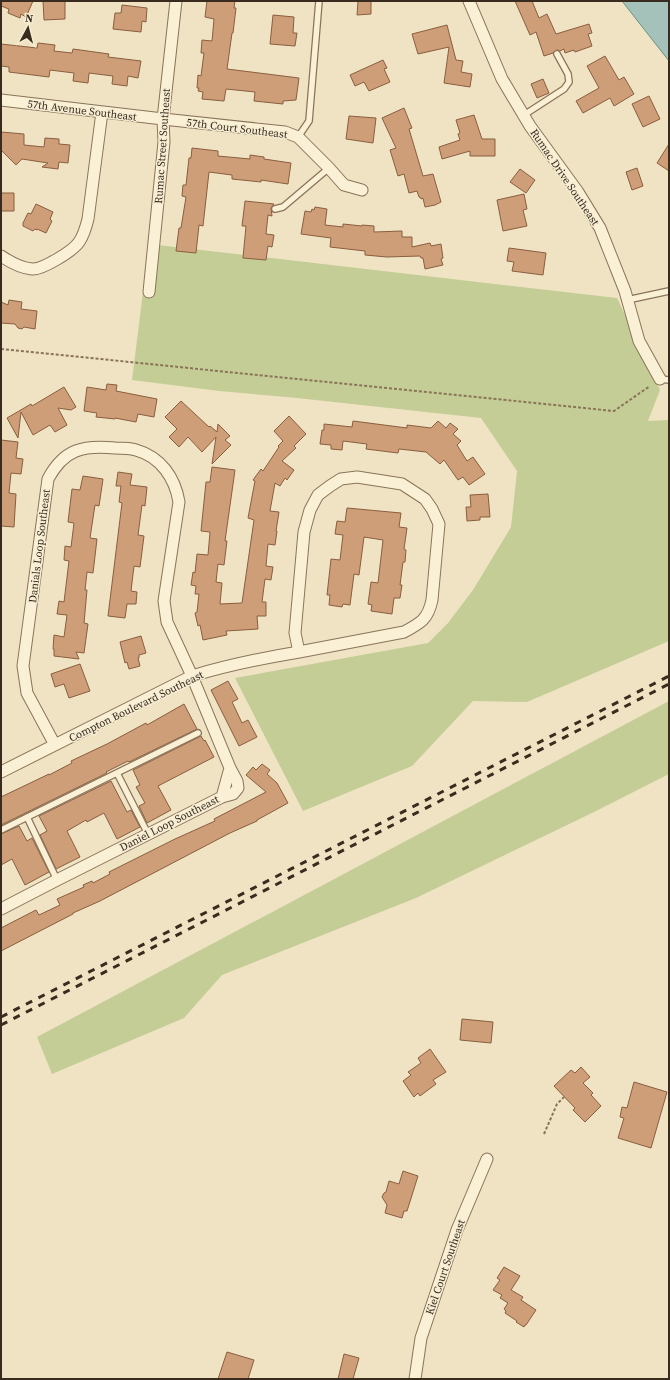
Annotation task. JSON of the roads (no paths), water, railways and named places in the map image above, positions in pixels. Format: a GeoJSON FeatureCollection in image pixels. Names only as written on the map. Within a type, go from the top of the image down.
{"type":"FeatureCollection","features":[{"type":"Feature","properties":{"kind":"street","name":"Rumac Street Southeast"},"geometry":{"type":"LineString","coordinates":[[149,292],[164,142],[163,120],[176,1]]}},
{"type":"Feature","properties":{"kind":"street","name":"Rumac Drive Southeast"},"geometry":{"type":"LineString","coordinates":[[469,1],[502,79],[524,115],[578,192],[600,228],[628,300],[639,341],[665,379]]}},
{"type":"Feature","properties":{"kind":"street","name":"57th Avenue Southeast"},"geometry":{"type":"LineString","coordinates":[[1,100],[163,120]]}},
{"type":"Feature","properties":{"kind":"street"},"geometry":{"type":"LineString","coordinates":[[1,256],[21,267],[34,269],[52,262],[69,252],[79,243],[86,229],[88,219],[102,112]]}},
{"type":"Feature","properties":{"kind":"street","name":"57th Court Southeast"},"geometry":{"type":"LineString","coordinates":[[163,120],[285,132],[298,137],[344,185],[362,190]]}},
{"type":"Feature","properties":{"kind":"street","name":"Danials Loop Southeast"},"geometry":{"type":"LineString","coordinates":[[55,745],[27,694],[24,666],[45,490],[53,468],[61,460],[82,448],[96,446],[135,450],[147,454],[159,461],[177,489],[179,502],[164,601],[167,622],[192,676]]}},
{"type":"Feature","properties":{"kind":"street","name":"Compton Boulevard Southeast"},"geometry":{"type":"LineString","coordinates":[[1,772],[192,676],[216,668],[251,660],[299,652],[404,632],[420,624],[430,611],[439,524],[425,499],[402,484],[357,478],[341,479],[318,495],[310,510],[304,532],[296,633],[299,652]]}},
{"type":"Feature","properties":{"kind":"street","name":"Daniel Loop Southeast"},"geometry":{"type":"LineString","coordinates":[[1,909],[148,834],[233,794],[238,788],[192,676]]}},
{"type":"Feature","properties":{"kind":"street","name":"Kiel Court Southeast"},"geometry":{"type":"LineString","coordinates":[[415,1379],[421,1338],[457,1230],[488,1159]]}},
{"type":"Feature","properties":{"kind":"lane"},"geometry":{"type":"LineString","coordinates":[[298,137],[309,121],[319,1]]}},
{"type":"Feature","properties":{"kind":"lane"},"geometry":{"type":"LineString","coordinates":[[524,115],[564,89],[569,82],[568,74],[557,54]]}},
{"type":"Feature","properties":{"kind":"lane"},"geometry":{"type":"LineString","coordinates":[[275,209],[283,207],[329,168]]}},
{"type":"Feature","properties":{"kind":"lane"},"geometry":{"type":"LineString","coordinates":[[628,300],[669,291]]}},
{"type":"Feature","properties":{"kind":"lane"},"geometry":{"type":"LineString","coordinates":[[1,830],[198,733]]}},
{"type":"Feature","properties":{"kind":"lane"},"geometry":{"type":"LineString","coordinates":[[116,773],[148,834]]}},
{"type":"Feature","properties":{"kind":"lane"},"geometry":{"type":"LineString","coordinates":[[27,817],[57,880]]}},
{"type":"Feature","properties":{"kind":"water"},"geometry":{"type":"Polygon","coordinates":[[[622,1],[669,1],[669,61],[622,1]]]}},
{"type":"Feature","properties":{"kind":"railway"},"geometry":{"type":"LineString","coordinates":[[1,1017],[669,676]]}},
{"type":"Feature","properties":{"kind":"railway"},"geometry":{"type":"LineString","coordinates":[[1,1025],[669,684]]}}]}
